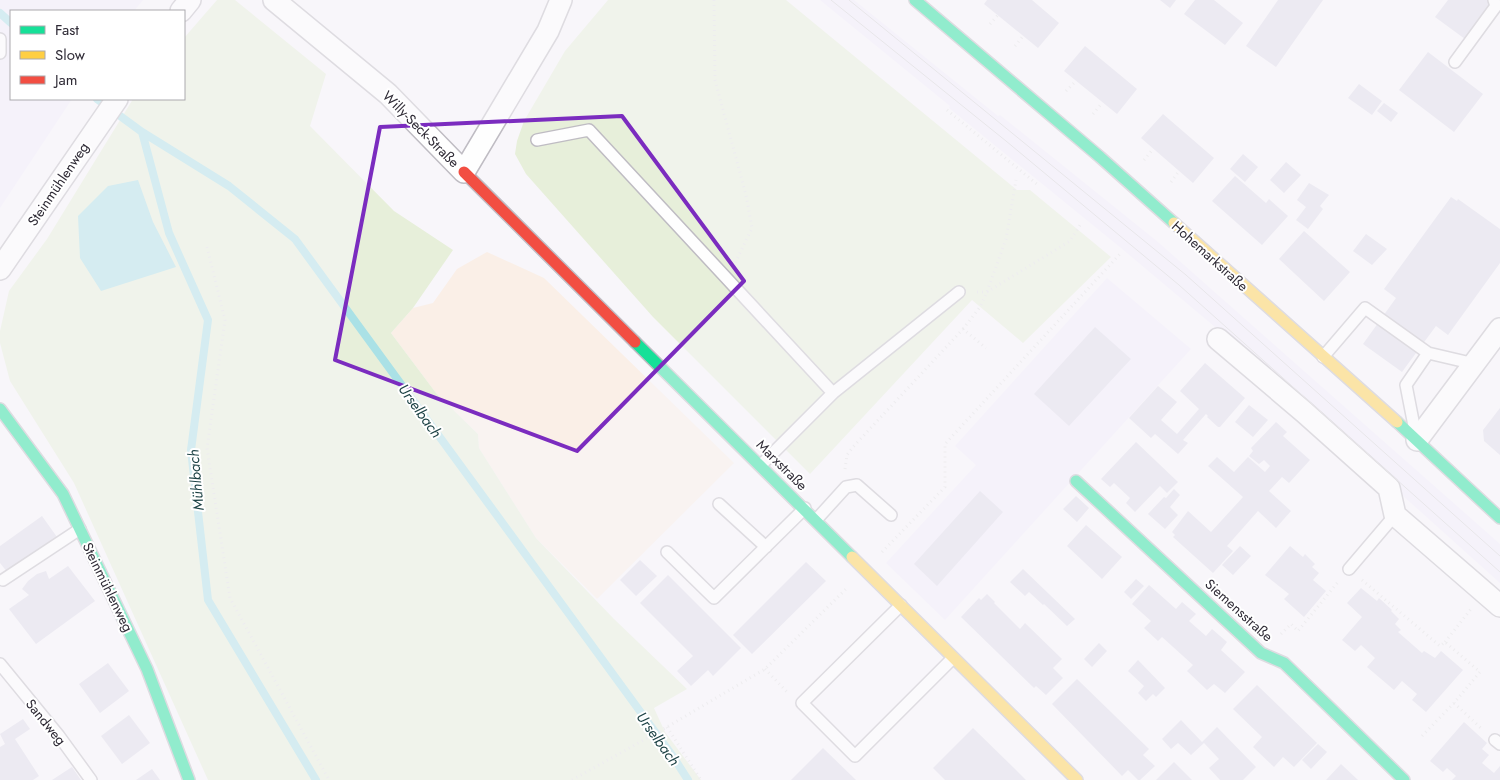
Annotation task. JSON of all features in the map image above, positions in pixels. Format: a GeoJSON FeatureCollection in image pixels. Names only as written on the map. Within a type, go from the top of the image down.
{"type":"FeatureCollection","features":[{"type":"Feature","properties":{"kind":"street","name":"Willy-Seck-Straße"},"geometry":{"type":"LineString","coordinates":[[274,0],[388,94],[464,172],[548,31],[561,0]]}},
{"type":"Feature","properties":{"kind":"street","name":"Willy-Seck-Straße"},"geometry":{"type":"LineString","coordinates":[[548,31],[576,0]]}},
{"type":"Feature","properties":{"kind":"street","name":"Hohemarkstraße"},"geometry":{"type":"LineString","coordinates":[[915,0],[1100,157],[1417,440],[1500,518]]}},
{"type":"Feature","properties":{"kind":"street","name":"Steinmühlenweg"},"geometry":{"type":"LineString","coordinates":[[0,269],[116,100]]}},
{"type":"Feature","properties":{"kind":"street","name":"Marxstraße"},"geometry":{"type":"LineString","coordinates":[[464,172],[805,508],[1077,780]]}},
{"type":"Feature","properties":{"kind":"street"},"geometry":{"type":"LineString","coordinates":[[1417,440],[1500,329]]}},
{"type":"Feature","properties":{"kind":"street"},"geometry":{"type":"LineString","coordinates":[[1218,339],[1389,488],[1395,514],[1492,599]]}},
{"type":"Feature","properties":{"kind":"street","name":"Steinmühlenweg"},"geometry":{"type":"LineString","coordinates":[[0,409],[63,494],[147,669],[189,780]]}},
{"type":"Feature","properties":{"kind":"street","name":"Siemensstraße"},"geometry":{"type":"LineString","coordinates":[[1076,481],[1261,653],[1284,663],[1404,780]]}},
{"type":"Feature","properties":{"kind":"lane"},"geometry":{"type":"LineString","coordinates":[[1455,62],[1496,6],[1494,0]]}},
{"type":"Feature","properties":{"kind":"lane"},"geometry":{"type":"LineString","coordinates":[[0,39],[0,53]]}},
{"type":"Feature","properties":{"kind":"lane"},"geometry":{"type":"LineString","coordinates":[[537,140],[589,130],[833,394]]}},
{"type":"Feature","properties":{"kind":"lane"},"geometry":{"type":"LineString","coordinates":[[761,465],[833,394],[959,292]]}},
{"type":"Feature","properties":{"kind":"lane"},"geometry":{"type":"LineString","coordinates":[[1323,357],[1365,308],[1428,353],[1475,364]]}},
{"type":"Feature","properties":{"kind":"lane"},"geometry":{"type":"LineString","coordinates":[[1417,440],[1406,385],[1428,353]]}},
{"type":"Feature","properties":{"kind":"lane"},"geometry":{"type":"LineString","coordinates":[[816,520],[846,487],[857,486],[891,515]]}},
{"type":"Feature","properties":{"kind":"lane"},"geometry":{"type":"LineString","coordinates":[[719,504],[766,547]]}},
{"type":"Feature","properties":{"kind":"lane"},"geometry":{"type":"LineString","coordinates":[[667,552],[714,598],[805,508]]}},
{"type":"Feature","properties":{"kind":"lane"},"geometry":{"type":"LineString","coordinates":[[1349,569],[1395,514]]}},
{"type":"Feature","properties":{"kind":"lane"},"geometry":{"type":"LineString","coordinates":[[3,580],[80,530]]}},
{"type":"Feature","properties":{"kind":"lane"},"geometry":{"type":"LineString","coordinates":[[901,605],[802,703],[855,756],[954,658]]}},
{"type":"Feature","properties":{"kind":"lane","name":"Sandweg"},"geometry":{"type":"LineString","coordinates":[[0,664],[59,736],[91,780]]}},
{"type":"Feature","properties":{"kind":"path"},"geometry":{"type":"LineString","coordinates":[[714,0],[715,80],[746,194],[752,228],[728,280]]}},
{"type":"Feature","properties":{"kind":"path"},"geometry":{"type":"LineString","coordinates":[[990,24],[998,14]]}},
{"type":"Feature","properties":{"kind":"path"},"geometry":{"type":"LineString","coordinates":[[1015,46],[1024,36]]}},
{"type":"Feature","properties":{"kind":"path"},"geometry":{"type":"LineString","coordinates":[[1066,91],[1076,81]]}},
{"type":"Feature","properties":{"kind":"path"},"geometry":{"type":"LineString","coordinates":[[1093,114],[1102,102]]}},
{"type":"Feature","properties":{"kind":"path"},"geometry":{"type":"LineString","coordinates":[[947,110],[1038,185]]}},
{"type":"Feature","properties":{"kind":"path"},"geometry":{"type":"LineString","coordinates":[[1144,160],[1153,149]]}},
{"type":"Feature","properties":{"kind":"path"},"geometry":{"type":"LineString","coordinates":[[1170,182],[1179,171]]}},
{"type":"Feature","properties":{"kind":"path"},"geometry":{"type":"LineString","coordinates":[[846,487],[844,468],[847,455],[963,329],[980,307],[1006,239],[1016,180]]}},
{"type":"Feature","properties":{"kind":"path"},"geometry":{"type":"LineString","coordinates":[[987,292],[1070,241],[1082,222]]}},
{"type":"Feature","properties":{"kind":"path"},"geometry":{"type":"LineString","coordinates":[[207,247],[225,320],[207,448],[230,598],[329,780]]}},
{"type":"Feature","properties":{"kind":"path"},"geometry":{"type":"LineString","coordinates":[[572,780],[765,669],[945,488],[945,444],[1120,254]]}},
{"type":"Feature","properties":{"kind":"path"},"geometry":{"type":"LineString","coordinates":[[963,329],[986,348]]}},
{"type":"Feature","properties":{"kind":"path"},"geometry":{"type":"LineString","coordinates":[[1261,653],[1291,624],[1298,631],[1349,569],[1440,646],[1492,599]]}},
{"type":"Feature","properties":{"kind":"path"},"geometry":{"type":"LineString","coordinates":[[1422,736],[1454,703],[1480,672],[1444,642]]}},
{"type":"Feature","properties":{"kind":"path"},"geometry":{"type":"LineString","coordinates":[[765,669],[792,696],[802,703]]}},
{"type":"Feature","properties":{"kind":"path"},"geometry":{"type":"LineString","coordinates":[[1454,703],[1498,742]]}},
{"type":"Feature","properties":{"kind":"path"},"geometry":{"type":"LineString","coordinates":[[667,727],[701,780]]}},
{"type":"Feature","properties":{"kind":"highlighted area"},"geometry":{"type":"Polygon","coordinates":[[[622,116],[744,281],[577,451],[335,360],[380,127],[622,116]]]}},
{"type":"Feature","properties":{"kind":"shaded area"},"geometry":{"type":"Polygon","coordinates":[[[0,0],[143,0],[135,10],[10,10],[10,100],[71,100],[0,208],[0,0]]]}},
{"type":"Feature","properties":{"kind":"shaded area"},"geometry":{"type":"Polygon","coordinates":[[[820,0],[854,0],[1158,242],[1500,544],[1500,583],[1215,327],[820,0]]]}},
{"type":"Feature","properties":{"kind":"shaded area"},"geometry":{"type":"Polygon","coordinates":[[[487,252],[544,278],[734,463],[597,599],[536,538],[479,448],[478,434],[436,393],[391,333],[413,308],[433,303],[457,269],[487,252]]]}},
{"type":"Feature","properties":{"kind":"shaded area"},"geometry":{"type":"Polygon","coordinates":[[[1107,278],[1191,349],[945,620],[886,563],[976,465],[955,446],[1107,278]]]}},
{"type":"Feature","properties":{"kind":"green space"},"geometry":{"type":"Polygon","coordinates":[[[217,0],[235,0],[326,74],[310,126],[394,211],[453,250],[413,308],[391,333],[436,393],[478,434],[479,448],[536,538],[614,619],[687,689],[654,708],[665,732],[701,780],[208,780],[74,483],[10,381],[0,343],[0,331],[9,291],[47,239],[132,100],[185,100],[185,37],[217,0]]]}},
{"type":"Feature","properties":{"kind":"green space"},"geometry":{"type":"Polygon","coordinates":[[[608,0],[786,0],[1017,190],[1030,190],[1111,257],[1023,343],[972,300],[810,474],[653,317],[526,174],[515,154],[524,121],[565,51],[608,0]]]}},
{"type":"Feature","properties":{"kind":"water"},"geometry":{"type":"Polygon","coordinates":[[[138,180],[153,222],[176,267],[101,291],[80,258],[78,216],[108,186],[138,180]]]}},
{"type":"Feature","properties":{"kind":"building"},"geometry":{"type":"Polygon","coordinates":[[[987,0],[1032,0],[1059,23],[1038,48],[984,4],[987,0]]]}},
{"type":"Feature","properties":{"kind":"building"},"geometry":{"type":"Polygon","coordinates":[[[1160,0],[1176,0],[1170,8],[1160,0]]]}},
{"type":"Feature","properties":{"kind":"building"},"geometry":{"type":"Polygon","coordinates":[[[1195,0],[1214,0],[1243,23],[1225,45],[1184,14],[1195,0]]]}},
{"type":"Feature","properties":{"kind":"building"},"geometry":{"type":"Polygon","coordinates":[[[1278,0],[1323,0],[1276,67],[1246,46],[1278,0]]]}},
{"type":"Feature","properties":{"kind":"building"},"geometry":{"type":"Polygon","coordinates":[[[1448,0],[1487,0],[1491,3],[1465,39],[1435,17],[1448,0]]]}},
{"type":"Feature","properties":{"kind":"building"},"geometry":{"type":"Polygon","coordinates":[[[1085,46],[1137,89],[1117,114],[1064,71],[1085,46]]]}},
{"type":"Feature","properties":{"kind":"building"},"geometry":{"type":"Polygon","coordinates":[[[1428,52],[1483,94],[1454,132],[1399,90],[1428,52]]]}},
{"type":"Feature","properties":{"kind":"building"},"geometry":{"type":"Polygon","coordinates":[[[1359,84],[1382,101],[1372,115],[1348,98],[1359,84]]]}},
{"type":"Feature","properties":{"kind":"building"},"geometry":{"type":"Polygon","coordinates":[[[1384,103],[1398,113],[1391,122],[1377,111],[1384,103]]]}},
{"type":"Feature","properties":{"kind":"building"},"geometry":{"type":"Polygon","coordinates":[[[1163,114],[1214,158],[1193,183],[1141,138],[1163,114]]]}},
{"type":"Feature","properties":{"kind":"building"},"geometry":{"type":"Polygon","coordinates":[[[1243,154],[1258,167],[1245,182],[1230,169],[1243,154]]]}},
{"type":"Feature","properties":{"kind":"building"},"geometry":{"type":"Polygon","coordinates":[[[1286,162],[1301,175],[1284,193],[1270,180],[1286,162]]]}},
{"type":"Feature","properties":{"kind":"building"},"geometry":{"type":"Polygon","coordinates":[[[1235,176],[1266,203],[1269,199],[1288,216],[1262,245],[1212,201],[1235,176]]]}},
{"type":"Feature","properties":{"kind":"building"},"geometry":{"type":"Polygon","coordinates":[[[1309,183],[1329,195],[1320,206],[1323,209],[1308,229],[1296,220],[1306,207],[1297,200],[1309,183]]]}},
{"type":"Feature","properties":{"kind":"building"},"geometry":{"type":"Polygon","coordinates":[[[1451,197],[1457,201],[1458,199],[1500,229],[1500,263],[1448,335],[1436,326],[1402,372],[1363,344],[1396,298],[1384,289],[1451,197]]]}},
{"type":"Feature","properties":{"kind":"building"},"geometry":{"type":"Polygon","coordinates":[[[1304,231],[1350,272],[1324,301],[1279,259],[1304,231]]]}},
{"type":"Feature","properties":{"kind":"building"},"geometry":{"type":"Polygon","coordinates":[[[1366,234],[1387,249],[1372,265],[1353,251],[1366,234]]]}},
{"type":"Feature","properties":{"kind":"building"},"geometry":{"type":"Polygon","coordinates":[[[1095,327],[1131,359],[1069,426],[1034,394],[1095,327]]]}},
{"type":"Feature","properties":{"kind":"building"},"geometry":{"type":"Polygon","coordinates":[[[1205,363],[1245,398],[1220,427],[1207,417],[1206,414],[1183,440],[1188,443],[1178,454],[1155,434],[1151,438],[1129,418],[1158,386],[1177,402],[1161,420],[1177,434],[1199,409],[1180,391],[1205,363]]]}},
{"type":"Feature","properties":{"kind":"building"},"geometry":{"type":"Polygon","coordinates":[[[1249,405],[1268,420],[1253,437],[1235,422],[1249,405]]]}},
{"type":"Feature","properties":{"kind":"building"},"geometry":{"type":"Polygon","coordinates":[[[1500,408],[1500,455],[1484,441],[1483,430],[1500,408]]]}},
{"type":"Feature","properties":{"kind":"building"},"geometry":{"type":"Polygon","coordinates":[[[1276,422],[1287,432],[1283,436],[1310,460],[1289,483],[1282,477],[1269,491],[1291,511],[1276,528],[1258,511],[1227,546],[1233,551],[1213,573],[1173,537],[1175,535],[1172,532],[1188,511],[1211,532],[1243,497],[1208,466],[1217,457],[1234,472],[1248,457],[1265,472],[1270,466],[1264,460],[1259,464],[1249,456],[1253,451],[1251,448],[1276,422]]]}},
{"type":"Feature","properties":{"kind":"building"},"geometry":{"type":"Polygon","coordinates":[[[1136,442],[1178,482],[1167,493],[1160,486],[1135,512],[1126,503],[1130,498],[1114,483],[1110,487],[1101,479],[1136,442]]]}},
{"type":"Feature","properties":{"kind":"building"},"geometry":{"type":"Polygon","coordinates":[[[1174,489],[1180,495],[1170,507],[1178,515],[1165,529],[1148,514],[1174,489]]]}},
{"type":"Feature","properties":{"kind":"building"},"geometry":{"type":"Polygon","coordinates":[[[980,491],[1003,512],[937,586],[914,564],[980,491]]]}},
{"type":"Feature","properties":{"kind":"building"},"geometry":{"type":"Polygon","coordinates":[[[1076,496],[1089,508],[1077,522],[1063,509],[1076,496]]]}},
{"type":"Feature","properties":{"kind":"building"},"geometry":{"type":"Polygon","coordinates":[[[42,516],[57,537],[8,573],[0,563],[0,546],[42,516]]]}},
{"type":"Feature","properties":{"kind":"building"},"geometry":{"type":"Polygon","coordinates":[[[1086,525],[1122,557],[1102,579],[1067,546],[1086,525]]]}},
{"type":"Feature","properties":{"kind":"building"},"geometry":{"type":"Polygon","coordinates":[[[1240,546],[1251,556],[1233,575],[1222,565],[1240,546]]]}},
{"type":"Feature","properties":{"kind":"building"},"geometry":{"type":"Polygon","coordinates":[[[1290,546],[1303,557],[1305,554],[1315,564],[1312,567],[1319,573],[1313,580],[1326,591],[1304,617],[1284,599],[1289,594],[1265,575],[1290,546]]]}},
{"type":"Feature","properties":{"kind":"building"},"geometry":{"type":"Polygon","coordinates":[[[640,560],[657,576],[636,596],[620,580],[640,560]]]}},
{"type":"Feature","properties":{"kind":"building"},"geometry":{"type":"Polygon","coordinates":[[[806,562],[826,581],[752,654],[733,635],[806,562]]]}},
{"type":"Feature","properties":{"kind":"building"},"geometry":{"type":"Polygon","coordinates":[[[68,566],[95,601],[36,644],[9,609],[29,595],[22,589],[37,574],[46,571],[49,579],[68,566]]]}},
{"type":"Feature","properties":{"kind":"building"},"geometry":{"type":"Polygon","coordinates":[[[1023,569],[1075,619],[1067,626],[1029,592],[1025,596],[1010,582],[1023,569]]]}},
{"type":"Feature","properties":{"kind":"building"},"geometry":{"type":"Polygon","coordinates":[[[668,575],[741,648],[713,676],[708,670],[691,686],[677,671],[693,656],[640,603],[668,575]]]}},
{"type":"Feature","properties":{"kind":"building"},"geometry":{"type":"Polygon","coordinates":[[[1136,579],[1144,586],[1131,599],[1124,592],[1136,579]]]}},
{"type":"Feature","properties":{"kind":"building"},"geometry":{"type":"Polygon","coordinates":[[[1149,585],[1176,609],[1182,602],[1196,614],[1189,621],[1206,636],[1212,629],[1227,642],[1221,650],[1245,672],[1225,693],[1214,684],[1207,690],[1187,671],[1193,665],[1162,637],[1158,641],[1144,628],[1151,621],[1132,604],[1149,585]]]}},
{"type":"Feature","properties":{"kind":"building"},"geometry":{"type":"Polygon","coordinates":[[[1361,588],[1377,601],[1379,598],[1392,610],[1399,619],[1395,624],[1401,630],[1398,632],[1422,653],[1424,651],[1435,658],[1441,651],[1463,670],[1426,712],[1412,700],[1417,694],[1402,681],[1394,690],[1367,667],[1375,658],[1361,645],[1355,651],[1342,640],[1362,617],[1347,603],[1361,588]]]}},
{"type":"Feature","properties":{"kind":"building"},"geometry":{"type":"Polygon","coordinates":[[[987,594],[1020,629],[1025,623],[1062,659],[1053,668],[1063,678],[1046,695],[1036,686],[1034,688],[961,617],[979,598],[981,600],[987,594]]]}},
{"type":"Feature","properties":{"kind":"building"},"geometry":{"type":"Polygon","coordinates":[[[1099,643],[1107,651],[1092,667],[1084,659],[1099,643]]]}},
{"type":"Feature","properties":{"kind":"building"},"geometry":{"type":"Polygon","coordinates":[[[1138,660],[1165,688],[1156,697],[1153,694],[1146,701],[1138,693],[1144,686],[1128,671],[1138,660]]]}},
{"type":"Feature","properties":{"kind":"building"},"geometry":{"type":"Polygon","coordinates":[[[108,663],[129,691],[100,713],[79,684],[108,663]]]}},
{"type":"Feature","properties":{"kind":"building"},"geometry":{"type":"Polygon","coordinates":[[[1077,679],[1149,749],[1143,755],[1155,766],[1140,780],[1128,770],[1122,776],[1052,704],[1077,679]]]}},
{"type":"Feature","properties":{"kind":"building"},"geometry":{"type":"Polygon","coordinates":[[[1257,685],[1317,743],[1294,767],[1283,757],[1274,767],[1253,747],[1262,737],[1233,709],[1257,685]]]}},
{"type":"Feature","properties":{"kind":"building"},"geometry":{"type":"Polygon","coordinates":[[[129,715],[150,743],[122,764],[101,736],[129,715]]]}},
{"type":"Feature","properties":{"kind":"building"},"geometry":{"type":"Polygon","coordinates":[[[23,719],[30,729],[15,739],[39,776],[33,780],[0,780],[0,747],[5,744],[0,734],[23,719]]]}},
{"type":"Feature","properties":{"kind":"building"},"geometry":{"type":"Polygon","coordinates":[[[1181,720],[1202,742],[1217,727],[1256,767],[1243,780],[1220,780],[1209,768],[1219,759],[1204,743],[1191,755],[1178,743],[1171,749],[1162,739],[1181,720]]]}},
{"type":"Feature","properties":{"kind":"building"},"geometry":{"type":"Polygon","coordinates":[[[1464,722],[1487,743],[1482,749],[1489,755],[1482,763],[1494,773],[1500,766],[1500,780],[1452,780],[1456,776],[1447,768],[1443,772],[1430,761],[1464,722]]]}},
{"type":"Feature","properties":{"kind":"building"},"geometry":{"type":"Polygon","coordinates":[[[973,728],[1026,780],[945,780],[933,768],[973,728]]]}},
{"type":"Feature","properties":{"kind":"building"},"geometry":{"type":"Polygon","coordinates":[[[1318,744],[1327,752],[1311,769],[1302,760],[1318,744]]]}},
{"type":"Feature","properties":{"kind":"building"},"geometry":{"type":"Polygon","coordinates":[[[823,748],[856,780],[791,780],[823,748]]]}},
{"type":"Feature","properties":{"kind":"building"},"geometry":{"type":"Polygon","coordinates":[[[1174,762],[1192,780],[1156,780],[1174,762]]]}},
{"type":"Feature","properties":{"kind":"building"},"geometry":{"type":"Polygon","coordinates":[[[1341,764],[1358,780],[1326,780],[1341,764]]]}},
{"type":"Feature","properties":{"kind":"building"},"geometry":{"type":"Polygon","coordinates":[[[72,767],[81,780],[52,780],[72,767]]]}},
{"type":"Feature","properties":{"kind":"building"},"geometry":{"type":"Polygon","coordinates":[[[152,769],[160,780],[136,780],[152,769]]]}},
{"type":"Feature","properties":{"kind":"waterway","name":"Urselbach"},"geometry":{"type":"LineString","coordinates":[[0,13],[10,22]]}},
{"type":"Feature","properties":{"kind":"waterway","name":"Urselbach"},"geometry":{"type":"LineString","coordinates":[[98,100],[142,132],[229,186],[295,239],[672,755],[688,780]]}},
{"type":"Feature","properties":{"kind":"waterway","name":"Mühlbach"},"geometry":{"type":"LineString","coordinates":[[142,132],[169,233],[208,320],[191,450],[208,600],[316,780]]}},
{"type":"Feature","properties":{"kind":"tram line"},"geometry":{"type":"LineString","coordinates":[[831,0],[1006,141],[1179,285],[1500,572]]}},
{"type":"Feature","properties":{"kind":"tram line"},"geometry":{"type":"LineString","coordinates":[[849,0],[1186,275],[1500,556]]}},
{"type":"Feature","properties":{"kind":"traffic: fast"},"geometry":{"type":"LineString","coordinates":[[915,0],[1100,157],[1174,223]]}},
{"type":"Feature","properties":{"kind":"traffic: fast"},"geometry":{"type":"LineString","coordinates":[[635,342],[852,557]]}},
{"type":"Feature","properties":{"kind":"traffic: fast"},"geometry":{"type":"LineString","coordinates":[[0,409],[63,494],[147,669],[189,780]]}},
{"type":"Feature","properties":{"kind":"traffic: fast"},"geometry":{"type":"LineString","coordinates":[[1397,422],[1500,518]]}},
{"type":"Feature","properties":{"kind":"traffic: fast"},"geometry":{"type":"LineString","coordinates":[[1076,481],[1261,653],[1284,663],[1404,780]]}},
{"type":"Feature","properties":{"kind":"traffic: slow"},"geometry":{"type":"LineString","coordinates":[[1174,223],[1397,422]]}},
{"type":"Feature","properties":{"kind":"traffic: slow"},"geometry":{"type":"LineString","coordinates":[[852,557],[1077,780]]}},
{"type":"Feature","properties":{"kind":"traffic: jam"},"geometry":{"type":"LineString","coordinates":[[464,172],[635,342]]}}]}
